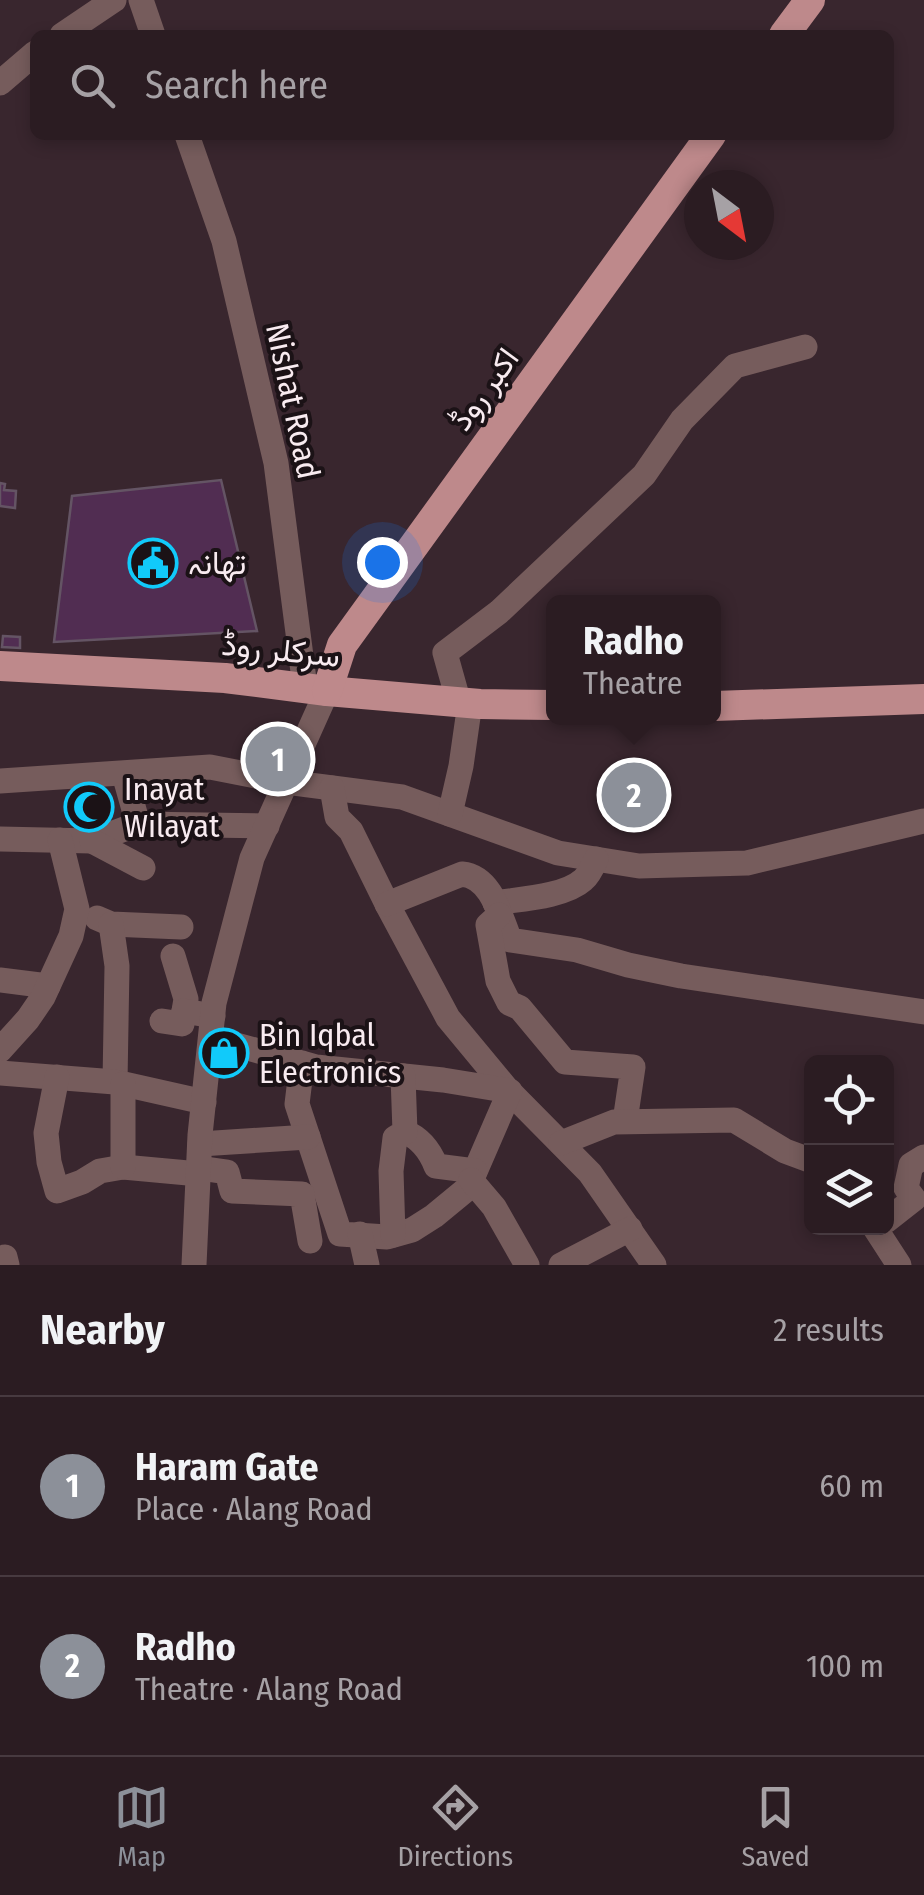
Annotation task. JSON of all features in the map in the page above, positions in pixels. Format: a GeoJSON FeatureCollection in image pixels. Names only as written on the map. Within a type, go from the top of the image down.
{"type":"FeatureCollection","features":[{"type":"Feature","properties":{"kind":"main road"},"geometry":{"type":"LineString","coordinates":[[788,30],[810,0]]}},
{"type":"Feature","properties":{"kind":"main road","name":"اکبر روڈ"},"geometry":{"type":"LineString","coordinates":[[316,689],[342,644],[708,140]]}},
{"type":"Feature","properties":{"kind":"main road","name":"سرکلر روڈ"},"geometry":{"type":"LineString","coordinates":[[0,666],[226,678],[465,703],[546,705]]}},
{"type":"Feature","properties":{"kind":"main road"},"geometry":{"type":"LineString","coordinates":[[721,706],[924,699]]}},
{"type":"Feature","properties":{"kind":"street"},"geometry":{"type":"LineString","coordinates":[[69,30],[114,0]]}},
{"type":"Feature","properties":{"kind":"street"},"geometry":{"type":"LineString","coordinates":[[140,0],[151,30]]}},
{"type":"Feature","properties":{"kind":"street"},"geometry":{"type":"LineString","coordinates":[[0,83],[30,57]]}},
{"type":"Feature","properties":{"kind":"street","name":"Nishat Road"},"geometry":{"type":"LineString","coordinates":[[189,140],[224,241],[276,464],[316,689]]}},
{"type":"Feature","properties":{"kind":"street"},"geometry":{"type":"LineString","coordinates":[[450,814],[461,766],[465,703],[445,654],[498,612],[644,475],[682,420],[735,366],[805,348]]}},
{"type":"Feature","properties":{"kind":"street"},"geometry":{"type":"LineString","coordinates":[[194,1265],[214,1002],[252,858],[286,782],[316,689]]}},
{"type":"Feature","properties":{"kind":"street"},"geometry":{"type":"LineString","coordinates":[[0,781],[210,767],[286,782],[402,797],[558,853],[639,866],[747,863],[924,821]]}},
{"type":"Feature","properties":{"kind":"street"},"geometry":{"type":"LineString","coordinates":[[124,774],[138,824]]}},
{"type":"Feature","properties":{"kind":"street"},"geometry":{"type":"LineString","coordinates":[[332,788],[337,817],[351,831],[448,1018],[510,1092],[590,1173],[654,1265]]}},
{"type":"Feature","properties":{"kind":"street"},"geometry":{"type":"LineString","coordinates":[[0,839],[92,840],[138,824],[267,826]]}},
{"type":"Feature","properties":{"kind":"street"},"geometry":{"type":"LineString","coordinates":[[0,1050],[28,1019],[70,936],[77,909],[60,840]]}},
{"type":"Feature","properties":{"kind":"street"},"geometry":{"type":"LineString","coordinates":[[92,840],[143,868]]}},
{"type":"Feature","properties":{"kind":"street"},"geometry":{"type":"LineString","coordinates":[[596,859],[584,880],[570,888],[497,909],[488,926],[498,981],[510,1002],[520,1008],[564,1062],[633,1067],[626,1122]]}},
{"type":"Feature","properties":{"kind":"street"},"geometry":{"type":"LineString","coordinates":[[386,904],[462,874],[475,875],[484,882],[510,940],[577,950],[681,976],[924,1012]]}},
{"type":"Feature","properties":{"kind":"street"},"geometry":{"type":"LineString","coordinates":[[77,909],[111,924],[181,927]]}},
{"type":"Feature","properties":{"kind":"street"},"geometry":{"type":"LineString","coordinates":[[111,924],[117,966],[123,1168]]}},
{"type":"Feature","properties":{"kind":"street"},"geometry":{"type":"LineString","coordinates":[[173,956],[186,999],[173,1016],[316,1067],[510,1092]]}},
{"type":"Feature","properties":{"kind":"street"},"geometry":{"type":"LineString","coordinates":[[0,980],[48,986]]}},
{"type":"Feature","properties":{"kind":"street"},"geometry":{"type":"LineString","coordinates":[[302,1063],[297,1104],[308,1138],[367,1265]]}},
{"type":"Feature","properties":{"kind":"street"},"geometry":{"type":"LineString","coordinates":[[0,1073],[119,1083],[204,1102]]}},
{"type":"Feature","properties":{"kind":"street"},"geometry":{"type":"LineString","coordinates":[[403,1076],[404,1132]]}},
{"type":"Feature","properties":{"kind":"street"},"geometry":{"type":"LineString","coordinates":[[57,1077],[46,1132],[57,1191],[100,1171],[199,1162],[308,1138]]}},
{"type":"Feature","properties":{"kind":"street"},"geometry":{"type":"LineString","coordinates":[[199,1162],[228,1172],[232,1190],[302,1194],[312,1253],[350,1234],[393,1235],[412,1230],[468,1188],[510,1092]]}},
{"type":"Feature","properties":{"kind":"street"},"geometry":{"type":"LineString","coordinates":[[560,1143],[614,1122],[734,1120],[804,1158]]}},
{"type":"Feature","properties":{"kind":"street"},"geometry":{"type":"LineString","coordinates":[[404,1132],[430,1152],[436,1166],[473,1176],[528,1265]]}},
{"type":"Feature","properties":{"kind":"street"},"geometry":{"type":"LineString","coordinates":[[393,1235],[391,1171],[395,1138],[404,1132]]}},
{"type":"Feature","properties":{"kind":"street"},"geometry":{"type":"LineString","coordinates":[[894,1216],[919,1198],[906,1188],[911,1165],[924,1156]]}},
{"type":"Feature","properties":{"kind":"street"},"geometry":{"type":"LineString","coordinates":[[561,1265],[630,1230]]}},
{"type":"Feature","properties":{"kind":"street"},"geometry":{"type":"LineString","coordinates":[[884,1235],[899,1265]]}},
{"type":"Feature","properties":{"kind":"building","name":"تھانہ"},"geometry":{"type":"Polygon","coordinates":[[[221,480],[257,631],[54,642],[72,496],[221,480]]]}},
{"type":"Feature","properties":{"kind":"building"},"geometry":{"type":"Polygon","coordinates":[[[0,483],[5,484],[4,490],[16,491],[15,508],[0,506],[0,483]]]}},
{"type":"Feature","properties":{"kind":"building"},"geometry":{"type":"Polygon","coordinates":[[[3,636],[20,637],[20,648],[2,647],[3,636]]]}},
{"type":"Feature","properties":{"kind":"place","name":"تھانہ"},"geometry":{"type":"Point","coordinates":[153,563]}},
{"type":"Feature","properties":{"kind":"place","name":"Haram Gate"},"geometry":{"type":"Point","coordinates":[278,759]}},
{"type":"Feature","properties":{"kind":"place","name":"Radho"},"geometry":{"type":"Point","coordinates":[634,795]}},
{"type":"Feature","properties":{"kind":"place","name":"Inayat Wilayat"},"geometry":{"type":"Point","coordinates":[89,807]}},
{"type":"Feature","properties":{"kind":"place","name":"Bin Iqbal Electronics"},"geometry":{"type":"Point","coordinates":[224,1053]}}]}
